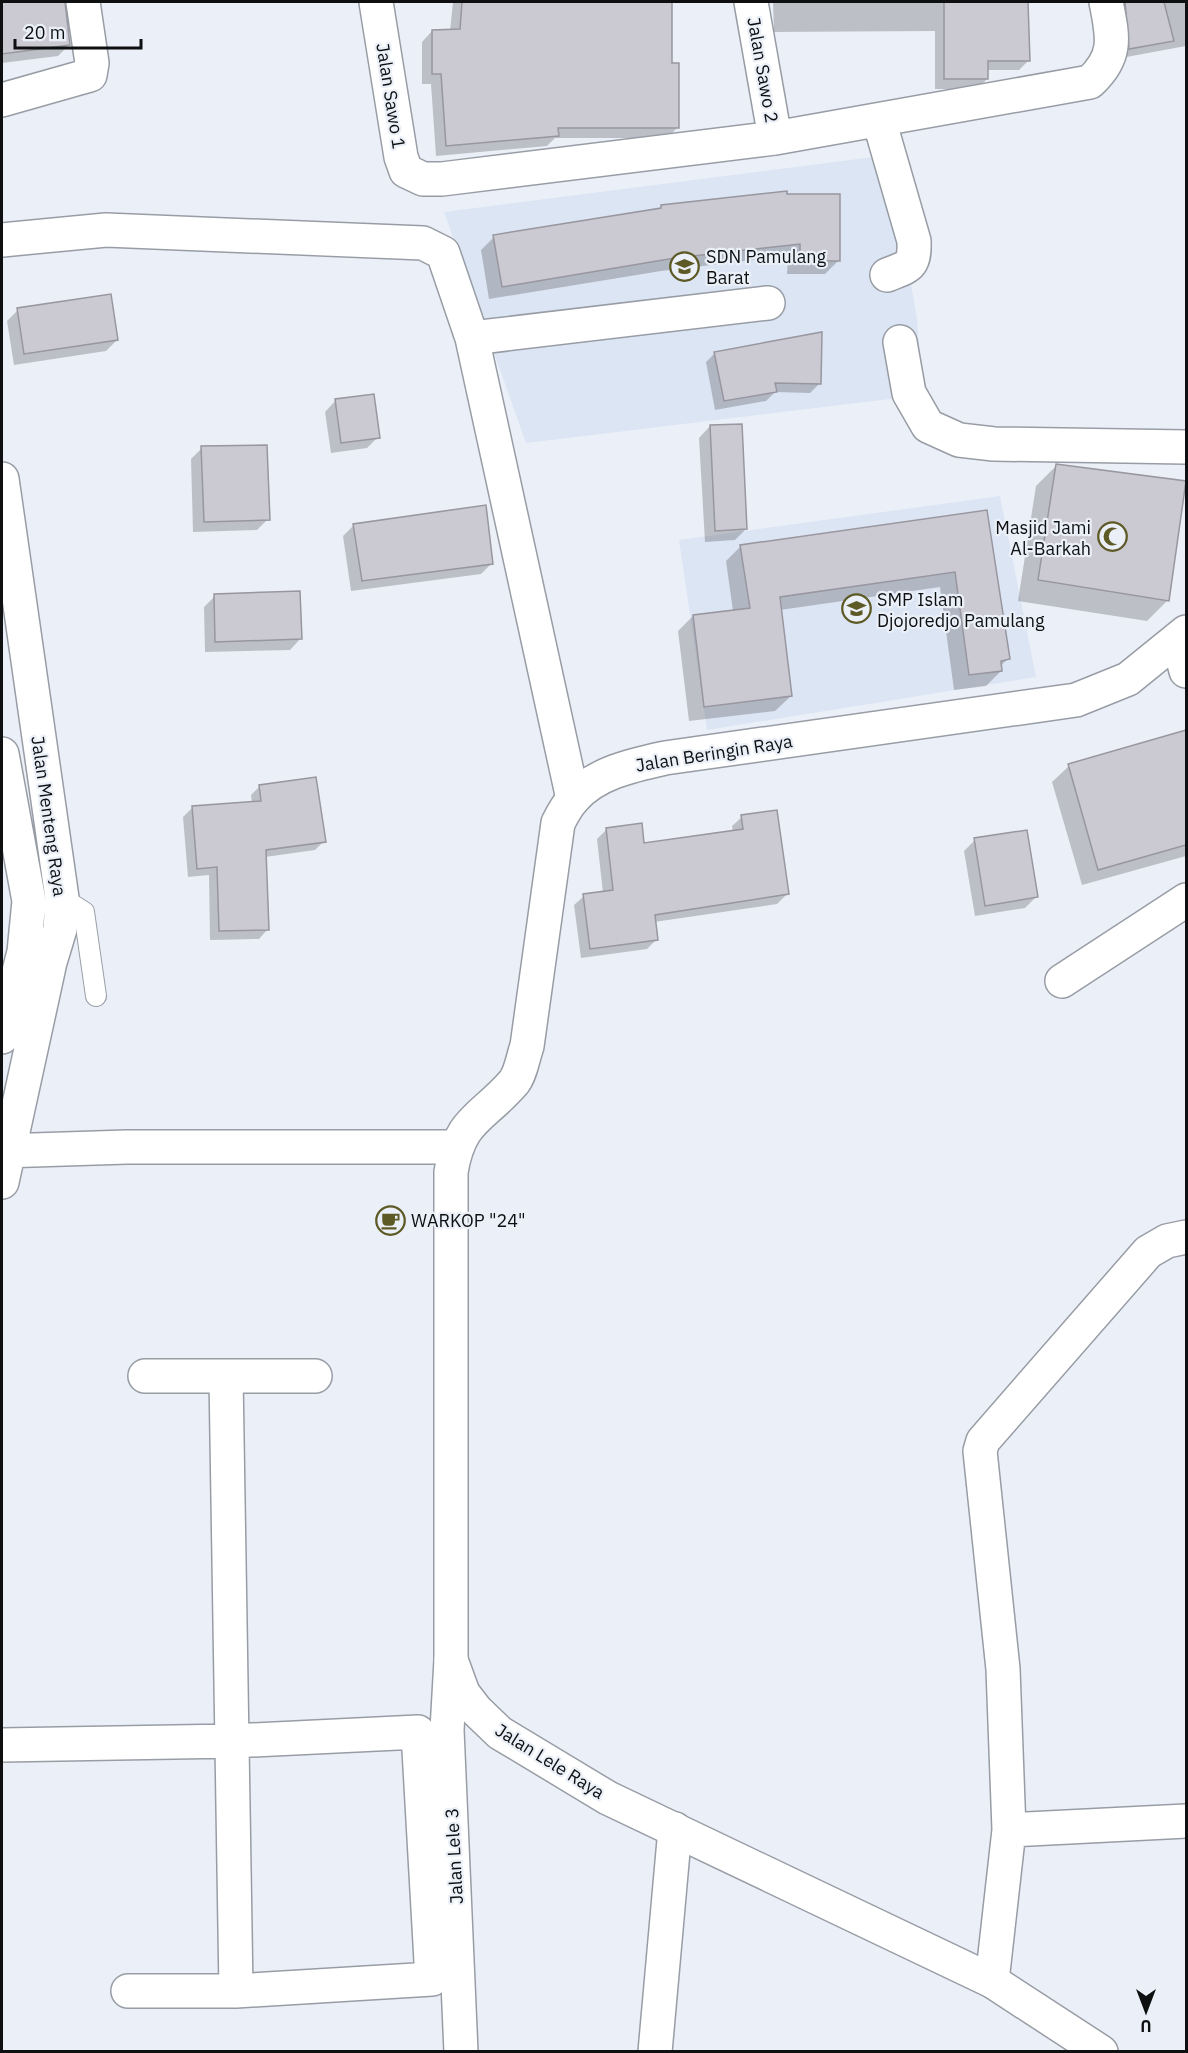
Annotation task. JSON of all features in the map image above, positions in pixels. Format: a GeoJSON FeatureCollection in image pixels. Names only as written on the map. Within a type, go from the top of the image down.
{"type":"FeatureCollection","features":[{"type":"Feature","properties":{"kind":"street"},"geometry":{"type":"LineString","coordinates":[[2,100],[90,75],[92,63],[83,2]]}},
{"type":"Feature","properties":{"kind":"street","name":"Jalan Sawo 1"},"geometry":{"type":"LineString","coordinates":[[376,2],[401,157],[406,171],[423,180],[442,180],[775,138]]}},
{"type":"Feature","properties":{"kind":"street","name":"Jalan Sawo 2"},"geometry":{"type":"LineString","coordinates":[[751,2],[775,138]]}},
{"type":"Feature","properties":{"kind":"street"},"geometry":{"type":"LineString","coordinates":[[775,138],[1090,82],[1106,67],[1111,46],[1106,2]]}},
{"type":"Feature","properties":{"kind":"street"},"geometry":{"type":"LineString","coordinates":[[879,120],[914,241],[915,258],[910,266],[887,275]]}},
{"type":"Feature","properties":{"kind":"street"},"geometry":{"type":"LineString","coordinates":[[2,240],[106,230],[423,243],[443,253],[472,338],[573,799]]}},
{"type":"Feature","properties":{"kind":"street"},"geometry":{"type":"LineString","coordinates":[[472,338],[768,303]]}},
{"type":"Feature","properties":{"kind":"street"},"geometry":{"type":"LineString","coordinates":[[900,342],[909,393],[928,426],[959,440],[994,444],[1186,447]]}},
{"type":"Feature","properties":{"kind":"street","name":"Jalan Menteng Raya"},"geometry":{"type":"LineString","coordinates":[[2,479],[62,898],[60,929],[5,1150],[2,1182]]}},
{"type":"Feature","properties":{"kind":"street","name":"Jalan Beringin Raya"},"geometry":{"type":"LineString","coordinates":[[455,1147],[463,1131],[516,1080],[527,1046],[558,823],[573,799],[607,775],[628,766],[665,758],[1076,700],[1128,679],[1184,648]]}},
{"type":"Feature","properties":{"kind":"street","name":"Jalan Menteng Raya"},"geometry":{"type":"LineString","coordinates":[[2,754],[29,901],[24,952],[2,1037]]}},
{"type":"Feature","properties":{"kind":"street"},"geometry":{"type":"LineString","coordinates":[[1062,981],[1186,900]]}},
{"type":"Feature","properties":{"kind":"street"},"geometry":{"type":"LineString","coordinates":[[5,1150],[127,1147],[455,1147]]}},
{"type":"Feature","properties":{"kind":"street","name":"Jalan Lele Raya"},"geometry":{"type":"LineString","coordinates":[[455,1147],[451,1172],[451,1660],[463,1693],[476,1710],[500,1733],[608,1798],[992,1981],[1101,2052]]}},
{"type":"Feature","properties":{"kind":"street"},"geometry":{"type":"LineString","coordinates":[[992,1981],[1009,1830],[1003,1670],[980,1462],[983,1441],[1148,1252],[1167,1241],[1186,1237]]}},
{"type":"Feature","properties":{"kind":"street"},"geometry":{"type":"LineString","coordinates":[[145,1376],[315,1376]]}},
{"type":"Feature","properties":{"kind":"street"},"geometry":{"type":"LineString","coordinates":[[226,1376],[237,1991]]}},
{"type":"Feature","properties":{"kind":"street","name":"Jalan Lele 3"},"geometry":{"type":"LineString","coordinates":[[451,1660],[447,1730],[461,2052]]}},
{"type":"Feature","properties":{"kind":"street"},"geometry":{"type":"LineString","coordinates":[[2,1745],[232,1741],[418,1732],[432,1979],[237,1991],[128,1991]]}},
{"type":"Feature","properties":{"kind":"street"},"geometry":{"type":"LineString","coordinates":[[1009,1830],[1186,1821]]}},
{"type":"Feature","properties":{"kind":"street"},"geometry":{"type":"LineString","coordinates":[[655,2052],[675,1829]]}},
{"type":"Feature","properties":{"kind":"lane"},"geometry":{"type":"LineString","coordinates":[[62,898],[84,912],[96,996]]}},
{"type":"Feature","properties":{"kind":"shaded area","name":"SDN Pamulang Barat"},"geometry":{"type":"Polygon","coordinates":[[[889,155],[917,319],[923,395],[526,443],[444,212],[889,155]]]}},
{"type":"Feature","properties":{"kind":"shaded area","name":"SMP Islam Djojoredjo Pamulang"},"geometry":{"type":"Polygon","coordinates":[[[1000,496],[1036,677],[707,730],[679,540],[1000,496]]]}},
{"type":"Feature","properties":{"kind":"building"},"geometry":{"type":"Polygon","coordinates":[[[2,2],[65,2],[70,45],[2,54],[2,2]]]}},
{"type":"Feature","properties":{"kind":"building"},"geometry":{"type":"Polygon","coordinates":[[[462,2],[672,2],[672,63],[679,63],[679,128],[558,128],[559,136],[446,146],[441,74],[432,74],[432,30],[460,29],[462,2]]]}},
{"type":"Feature","properties":{"kind":"building"},"geometry":{"type":"Polygon","coordinates":[[[944,2],[1028,2],[1030,61],[988,61],[988,79],[944,79],[944,2]]]}},
{"type":"Feature","properties":{"kind":"building"},"geometry":{"type":"Polygon","coordinates":[[[1125,2],[1164,2],[1174,41],[1129,49],[1125,2]]]}},
{"type":"Feature","properties":{"kind":"building"},"geometry":{"type":"Polygon","coordinates":[[[787,191],[787,194],[840,194],[840,261],[800,261],[800,244],[675,258],[502,287],[493,235],[661,208],[661,205],[787,191]]]}},
{"type":"Feature","properties":{"kind":"building"},"geometry":{"type":"Polygon","coordinates":[[[111,294],[118,340],[24,354],[17,308],[111,294]]]}},
{"type":"Feature","properties":{"kind":"building"},"geometry":{"type":"Polygon","coordinates":[[[822,332],[821,384],[775,383],[777,392],[724,401],[714,352],[822,332]]]}},
{"type":"Feature","properties":{"kind":"building"},"geometry":{"type":"Polygon","coordinates":[[[374,394],[380,438],[341,443],[335,399],[374,394]]]}},
{"type":"Feature","properties":{"kind":"building"},"geometry":{"type":"Polygon","coordinates":[[[742,424],[747,529],[715,531],[710,425],[742,424]]]}},
{"type":"Feature","properties":{"kind":"building"},"geometry":{"type":"Polygon","coordinates":[[[267,445],[270,520],[204,522],[201,446],[267,445]]]}},
{"type":"Feature","properties":{"kind":"building","name":"Masjid Jami Al-Barkah"},"geometry":{"type":"Polygon","coordinates":[[[1056,464],[1186,481],[1169,601],[1038,580],[1056,464]]]}},
{"type":"Feature","properties":{"kind":"building"},"geometry":{"type":"Polygon","coordinates":[[[486,505],[493,564],[362,581],[353,524],[486,505]]]}},
{"type":"Feature","properties":{"kind":"building"},"geometry":{"type":"Polygon","coordinates":[[[987,510],[1010,659],[1001,661],[1002,671],[969,675],[955,572],[780,597],[792,696],[704,707],[693,615],[750,608],[740,545],[987,510]]]}},
{"type":"Feature","properties":{"kind":"building"},"geometry":{"type":"Polygon","coordinates":[[[300,591],[302,639],[215,642],[214,594],[300,591]]]}},
{"type":"Feature","properties":{"kind":"building"},"geometry":{"type":"Polygon","coordinates":[[[1186,730],[1186,845],[1098,870],[1068,764],[1186,730]]]}},
{"type":"Feature","properties":{"kind":"building"},"geometry":{"type":"Polygon","coordinates":[[[316,777],[326,842],[266,850],[269,930],[219,931],[217,867],[197,869],[192,806],[261,801],[259,785],[316,777]]]}},
{"type":"Feature","properties":{"kind":"building"},"geometry":{"type":"Polygon","coordinates":[[[777,810],[789,894],[655,915],[658,940],[590,949],[583,894],[613,890],[606,828],[642,823],[644,843],[743,829],[741,815],[777,810]]]}},
{"type":"Feature","properties":{"kind":"building"},"geometry":{"type":"Polygon","coordinates":[[[1027,830],[1038,897],[985,906],[974,838],[1027,830]]]}},
{"type":"Feature","properties":{"kind":"place","name":"SDN Pamulang Barat"},"geometry":{"type":"Point","coordinates":[685,266]}},
{"type":"Feature","properties":{"kind":"place","name":"Masjid Jami Al-Barkah"},"geometry":{"type":"Point","coordinates":[1112,537]}},
{"type":"Feature","properties":{"kind":"place","name":"SMP Islam Djojoredjo Pamulang"},"geometry":{"type":"Point","coordinates":[856,609]}},
{"type":"Feature","properties":{"kind":"place","name":"WARKOP \"24\""},"geometry":{"type":"Point","coordinates":[390,1220]}}]}
